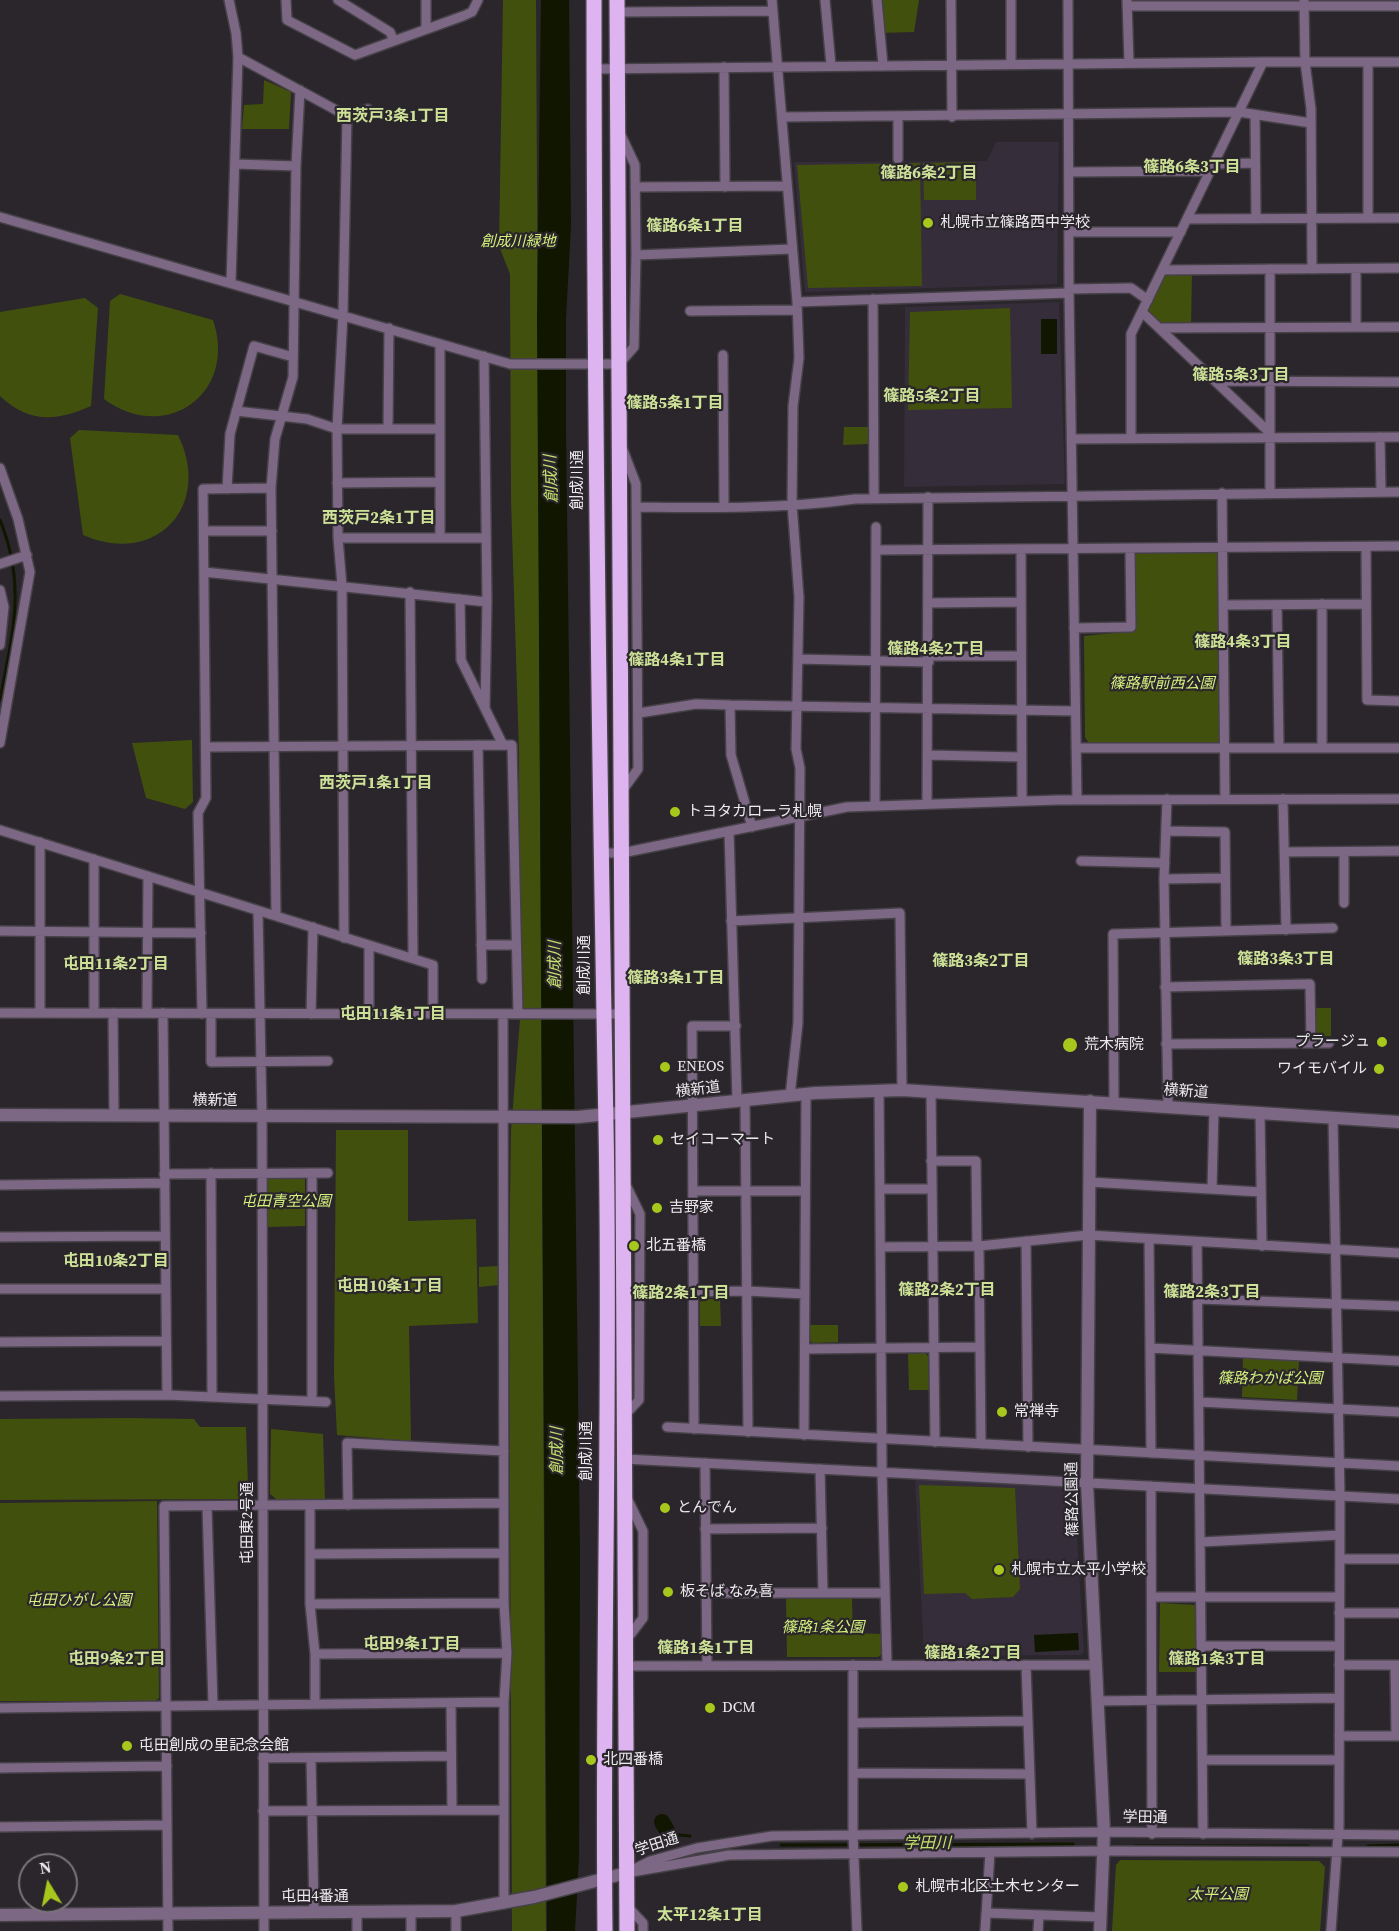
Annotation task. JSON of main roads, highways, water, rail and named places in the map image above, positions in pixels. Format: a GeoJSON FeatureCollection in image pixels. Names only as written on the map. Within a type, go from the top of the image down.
{"type":"FeatureCollection","features":[{"type":"Feature","properties":{"kind":"highway","name":"創成川通"},"geometry":{"type":"LineString","coordinates":[[594,0],[589,364],[603,853],[606,1115],[605,1931]]}},
{"type":"Feature","properties":{"kind":"highway"},"geometry":{"type":"LineString","coordinates":[[617,6],[627,1931]]}},
{"type":"Feature","properties":{"kind":"highway"},"geometry":{"type":"LineString","coordinates":[[597,693],[621,693]]}},
{"type":"Feature","properties":{"kind":"water","name":"創成川"},"geometry":{"type":"Polygon","coordinates":[[[541,0],[569,0],[571,226],[566,318],[566,430],[580,1552],[579,1858],[575,1931],[547,1931],[537,319],[541,0]]]}},
{"type":"Feature","properties":{"kind":"water"},"geometry":{"type":"Polygon","coordinates":[[[1041,319],[1057,319],[1057,354],[1041,354],[1041,319]]]}},
{"type":"Feature","properties":{"kind":"water"},"geometry":{"type":"Polygon","coordinates":[[[1078,1633],[1079,1650],[1035,1652],[1034,1635],[1078,1633]]]}},
{"type":"Feature","properties":{"kind":"waterway"},"geometry":{"type":"LineString","coordinates":[[0,520],[8,544],[15,589],[15,610],[0,700]]}},
{"type":"Feature","properties":{"kind":"waterway"},"geometry":{"type":"LineString","coordinates":[[662,1822],[669,1834]]}},
{"type":"Feature","properties":{"kind":"waterway","name":"学田川"},"geometry":{"type":"LineString","coordinates":[[669,1834],[690,1836]]}},
{"type":"Feature","properties":{"kind":"waterway","name":"学田川"},"geometry":{"type":"LineString","coordinates":[[781,1845],[1073,1844]]}},
{"type":"Feature","properties":{"kind":"waterway","name":"学田川"},"geometry":{"type":"LineString","coordinates":[[1368,1846],[1399,1845]]}},
{"type":"Feature","properties":{"kind":"waterway","name":"学田川"},"geometry":{"type":"LineString","coordinates":[[1135,1846],[1308,1846]]}},
{"type":"Feature","properties":{"kind":"place","name":"札幌市立篠路西中学校"},"geometry":{"type":"Point","coordinates":[928,223]}},
{"type":"Feature","properties":{"kind":"place","name":"トヨタカローラ札幌"},"geometry":{"type":"Point","coordinates":[675,812]}},
{"type":"Feature","properties":{"kind":"place","name":"プラージュ"},"geometry":{"type":"Point","coordinates":[1382,1042]}},
{"type":"Feature","properties":{"kind":"place","name":"荒木病院"},"geometry":{"type":"Point","coordinates":[1070,1045]}},
{"type":"Feature","properties":{"kind":"place","name":"ENEOS"},"geometry":{"type":"Point","coordinates":[665,1067]}},
{"type":"Feature","properties":{"kind":"place","name":"ワイモバイル"},"geometry":{"type":"Point","coordinates":[1379,1069]}},
{"type":"Feature","properties":{"kind":"place","name":"セイコーマート"},"geometry":{"type":"Point","coordinates":[658,1140]}},
{"type":"Feature","properties":{"kind":"place","name":"吉野家"},"geometry":{"type":"Point","coordinates":[657,1208]}},
{"type":"Feature","properties":{"kind":"place","name":"北五番橋"},"geometry":{"type":"Point","coordinates":[634,1246]}},
{"type":"Feature","properties":{"kind":"place","name":"常禅寺"},"geometry":{"type":"Point","coordinates":[1002,1412]}},
{"type":"Feature","properties":{"kind":"place","name":"とんでん"},"geometry":{"type":"Point","coordinates":[665,1508]}},
{"type":"Feature","properties":{"kind":"place","name":"札幌市立太平小学校"},"geometry":{"type":"Point","coordinates":[999,1570]}},
{"type":"Feature","properties":{"kind":"place","name":"板そば なみ喜"},"geometry":{"type":"Point","coordinates":[668,1592]}},
{"type":"Feature","properties":{"kind":"place","name":"DCM"},"geometry":{"type":"Point","coordinates":[710,1708]}},
{"type":"Feature","properties":{"kind":"place","name":"屯田創成の里記念会館"},"geometry":{"type":"Point","coordinates":[127,1746]}},
{"type":"Feature","properties":{"kind":"place","name":"北四番橋"},"geometry":{"type":"Point","coordinates":[591,1760]}},
{"type":"Feature","properties":{"kind":"place","name":"札幌市北区土木センター"},"geometry":{"type":"Point","coordinates":[903,1887]}},
{"type":"Feature","properties":{"kind":"district","name":"西茨戸3条1丁目"},"geometry":{"type":"Point","coordinates":[393,117]}},
{"type":"Feature","properties":{"kind":"district","name":"篠路6条3丁目"},"geometry":{"type":"Point","coordinates":[1192,168]}},
{"type":"Feature","properties":{"kind":"district","name":"篠路6条2丁目"},"geometry":{"type":"Point","coordinates":[929,174]}},
{"type":"Feature","properties":{"kind":"district","name":"篠路6条1丁目"},"geometry":{"type":"Point","coordinates":[695,227]}},
{"type":"Feature","properties":{"kind":"district","name":"篠路5条3丁目"},"geometry":{"type":"Point","coordinates":[1241,376]}},
{"type":"Feature","properties":{"kind":"district","name":"篠路5条2丁目"},"geometry":{"type":"Point","coordinates":[932,397]}},
{"type":"Feature","properties":{"kind":"district","name":"篠路5条1丁目"},"geometry":{"type":"Point","coordinates":[675,404]}},
{"type":"Feature","properties":{"kind":"district","name":"西茨戸2条1丁目"},"geometry":{"type":"Point","coordinates":[379,519]}},
{"type":"Feature","properties":{"kind":"district","name":"篠路4条3丁目"},"geometry":{"type":"Point","coordinates":[1243,643]}},
{"type":"Feature","properties":{"kind":"district","name":"篠路4条2丁目"},"geometry":{"type":"Point","coordinates":[936,650]}},
{"type":"Feature","properties":{"kind":"district","name":"篠路4条1丁目"},"geometry":{"type":"Point","coordinates":[677,661]}},
{"type":"Feature","properties":{"kind":"district","name":"西茨戸1条1丁目"},"geometry":{"type":"Point","coordinates":[376,784]}},
{"type":"Feature","properties":{"kind":"district","name":"篠路3条3丁目"},"geometry":{"type":"Point","coordinates":[1286,960]}},
{"type":"Feature","properties":{"kind":"district","name":"篠路3条2丁目"},"geometry":{"type":"Point","coordinates":[981,962]}},
{"type":"Feature","properties":{"kind":"district","name":"屯田11条2丁目"},"geometry":{"type":"Point","coordinates":[116,965]}},
{"type":"Feature","properties":{"kind":"district","name":"篠路3条1丁目"},"geometry":{"type":"Point","coordinates":[676,979]}},
{"type":"Feature","properties":{"kind":"district","name":"屯田11条1丁目"},"geometry":{"type":"Point","coordinates":[393,1015]}},
{"type":"Feature","properties":{"kind":"district","name":"屯田10条2丁目"},"geometry":{"type":"Point","coordinates":[116,1262]}},
{"type":"Feature","properties":{"kind":"district","name":"屯田10条1丁目"},"geometry":{"type":"Point","coordinates":[390,1287]}},
{"type":"Feature","properties":{"kind":"district","name":"篠路2条2丁目"},"geometry":{"type":"Point","coordinates":[947,1291]}},
{"type":"Feature","properties":{"kind":"district","name":"篠路2条3丁目"},"geometry":{"type":"Point","coordinates":[1212,1293]}},
{"type":"Feature","properties":{"kind":"district","name":"篠路2条1丁目"},"geometry":{"type":"Point","coordinates":[681,1294]}},
{"type":"Feature","properties":{"kind":"district","name":"屯田9条1丁目"},"geometry":{"type":"Point","coordinates":[412,1645]}},
{"type":"Feature","properties":{"kind":"district","name":"篠路1条1丁目"},"geometry":{"type":"Point","coordinates":[706,1649]}},
{"type":"Feature","properties":{"kind":"district","name":"篠路1条2丁目"},"geometry":{"type":"Point","coordinates":[973,1654]}},
{"type":"Feature","properties":{"kind":"district","name":"屯田9条2丁目"},"geometry":{"type":"Point","coordinates":[117,1660]}},
{"type":"Feature","properties":{"kind":"district","name":"篠路1条3丁目"},"geometry":{"type":"Point","coordinates":[1217,1660]}},
{"type":"Feature","properties":{"kind":"district","name":"太平12条1丁目"},"geometry":{"type":"Point","coordinates":[710,1916]}},
{"type":"Feature","properties":{"kind":"park label","name":"創成川緑地"},"geometry":{"type":"Point","coordinates":[518,242]}},
{"type":"Feature","properties":{"kind":"park label","name":"篠路駅前西公園"},"geometry":{"type":"Point","coordinates":[1162,684]}},
{"type":"Feature","properties":{"kind":"park label","name":"屯田青空公園"},"geometry":{"type":"Point","coordinates":[286,1202]}},
{"type":"Feature","properties":{"kind":"park label","name":"篠路わかば公園"},"geometry":{"type":"Point","coordinates":[1270,1379]}},
{"type":"Feature","properties":{"kind":"park label","name":"屯田ひがし公園"},"geometry":{"type":"Point","coordinates":[79,1601]}},
{"type":"Feature","properties":{"kind":"park label","name":"篠路1条公園"},"geometry":{"type":"Point","coordinates":[823,1628]}},
{"type":"Feature","properties":{"kind":"park label","name":"太平公園"},"geometry":{"type":"Point","coordinates":[1218,1895]}}]}
